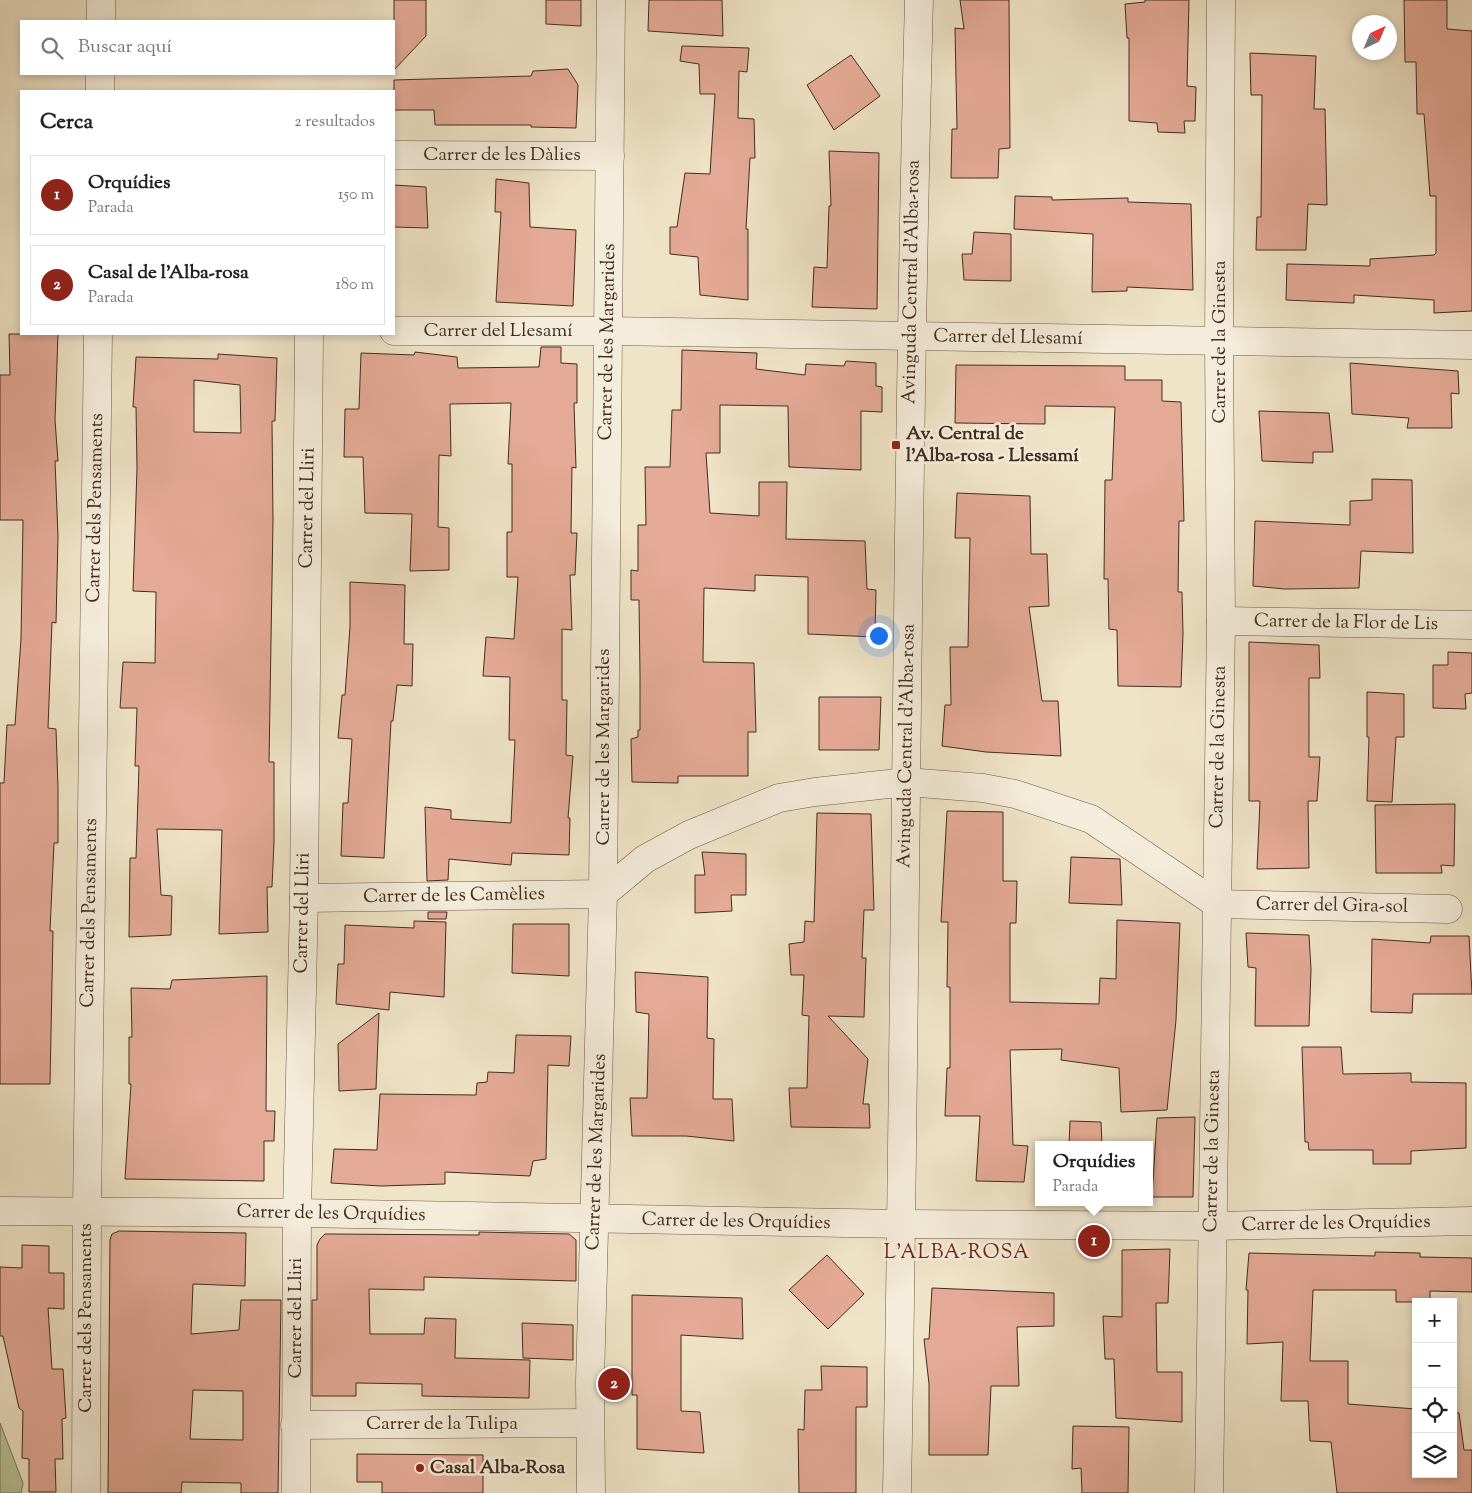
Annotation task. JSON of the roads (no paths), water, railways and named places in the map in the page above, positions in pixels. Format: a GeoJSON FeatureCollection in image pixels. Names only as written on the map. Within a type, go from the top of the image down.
{"type":"FeatureCollection","features":[{"type":"Feature","properties":{"kind":"street"},"geometry":{"type":"LineString","coordinates":[[101,0],[101,20]]}},
{"type":"Feature","properties":{"kind":"street","name":"Carrer de les Margarides"},"geometry":{"type":"LineString","coordinates":[[590,1493],[589,1423],[603,894],[611,0]]}},
{"type":"Feature","properties":{"kind":"street","name":"Avinguda Central d'Alba-rosa"},"geometry":{"type":"LineString","coordinates":[[897,1493],[907,782],[910,337],[919,0]]}},
{"type":"Feature","properties":{"kind":"street","name":"Carrer de la Ginesta"},"geometry":{"type":"LineString","coordinates":[[1210,1493],[1221,621],[1219,342],[1221,0]]}},
{"type":"Feature","properties":{"kind":"street"},"geometry":{"type":"LineString","coordinates":[[100,75],[100,90]]}},
{"type":"Feature","properties":{"kind":"street","name":"Carrer de les Dàlies"},"geometry":{"type":"LineString","coordinates":[[395,155],[610,156]]}},
{"type":"Feature","properties":{"kind":"street","name":"Carrer del Llesamí"},"geometry":{"type":"LineString","coordinates":[[395,330],[608,331],[1472,345]]}},
{"type":"Feature","properties":{"kind":"street","name":"Carrer dels Pensaments"},"geometry":{"type":"LineString","coordinates":[[86,1493],[86,1210],[98,335]]}},
{"type":"Feature","properties":{"kind":"street","name":"Carrer del Lliri"},"geometry":{"type":"LineString","coordinates":[[296,1493],[297,1213],[304,898],[310,335]]}},
{"type":"Feature","properties":{"kind":"street","name":"Carrer de la Flor de Lis"},"geometry":{"type":"LineString","coordinates":[[1221,621],[1472,625]]}},
{"type":"Feature","properties":{"kind":"street"},"geometry":{"type":"LineString","coordinates":[[603,894],[645,859],[689,835],[779,798],[907,782],[984,788],[1015,794],[1091,819],[1217,904]]}},
{"type":"Feature","properties":{"kind":"street","name":"Carrer de les Camèlies"},"geometry":{"type":"LineString","coordinates":[[304,898],[603,894]]}},
{"type":"Feature","properties":{"kind":"street","name":"Carrer del Gira-sol"},"geometry":{"type":"LineString","coordinates":[[1217,904],[1448,909]]}},
{"type":"Feature","properties":{"kind":"street","name":"Carrer de les Orquídies"},"geometry":{"type":"LineString","coordinates":[[0,1211],[86,1210],[297,1213],[595,1220],[902,1224],[1212,1226],[1472,1222]]}},
{"type":"Feature","properties":{"kind":"street","name":"Carrer de la Tulipa"},"geometry":{"type":"LineString","coordinates":[[295,1425],[589,1423]]}},
{"type":"Feature","properties":{"kind":"place","name":"Av. Central de l'Alba-rosa - Llessamí"},"geometry":{"type":"Point","coordinates":[896,445]}},
{"type":"Feature","properties":{"kind":"place","name":"Orquídies"},"geometry":{"type":"Point","coordinates":[1094,1241]}},
{"type":"Feature","properties":{"kind":"place","name":"Casal de l'Alba-rosa"},"geometry":{"type":"Point","coordinates":[614,1384]}},
{"type":"Feature","properties":{"kind":"place","name":"Casal Alba-Rosa"},"geometry":{"type":"Point","coordinates":[420,1468]}},
{"type":"Feature","properties":{"kind":"district","name":"L'ALBA-ROSA"},"geometry":{"type":"Point","coordinates":[957,1253]}}]}
